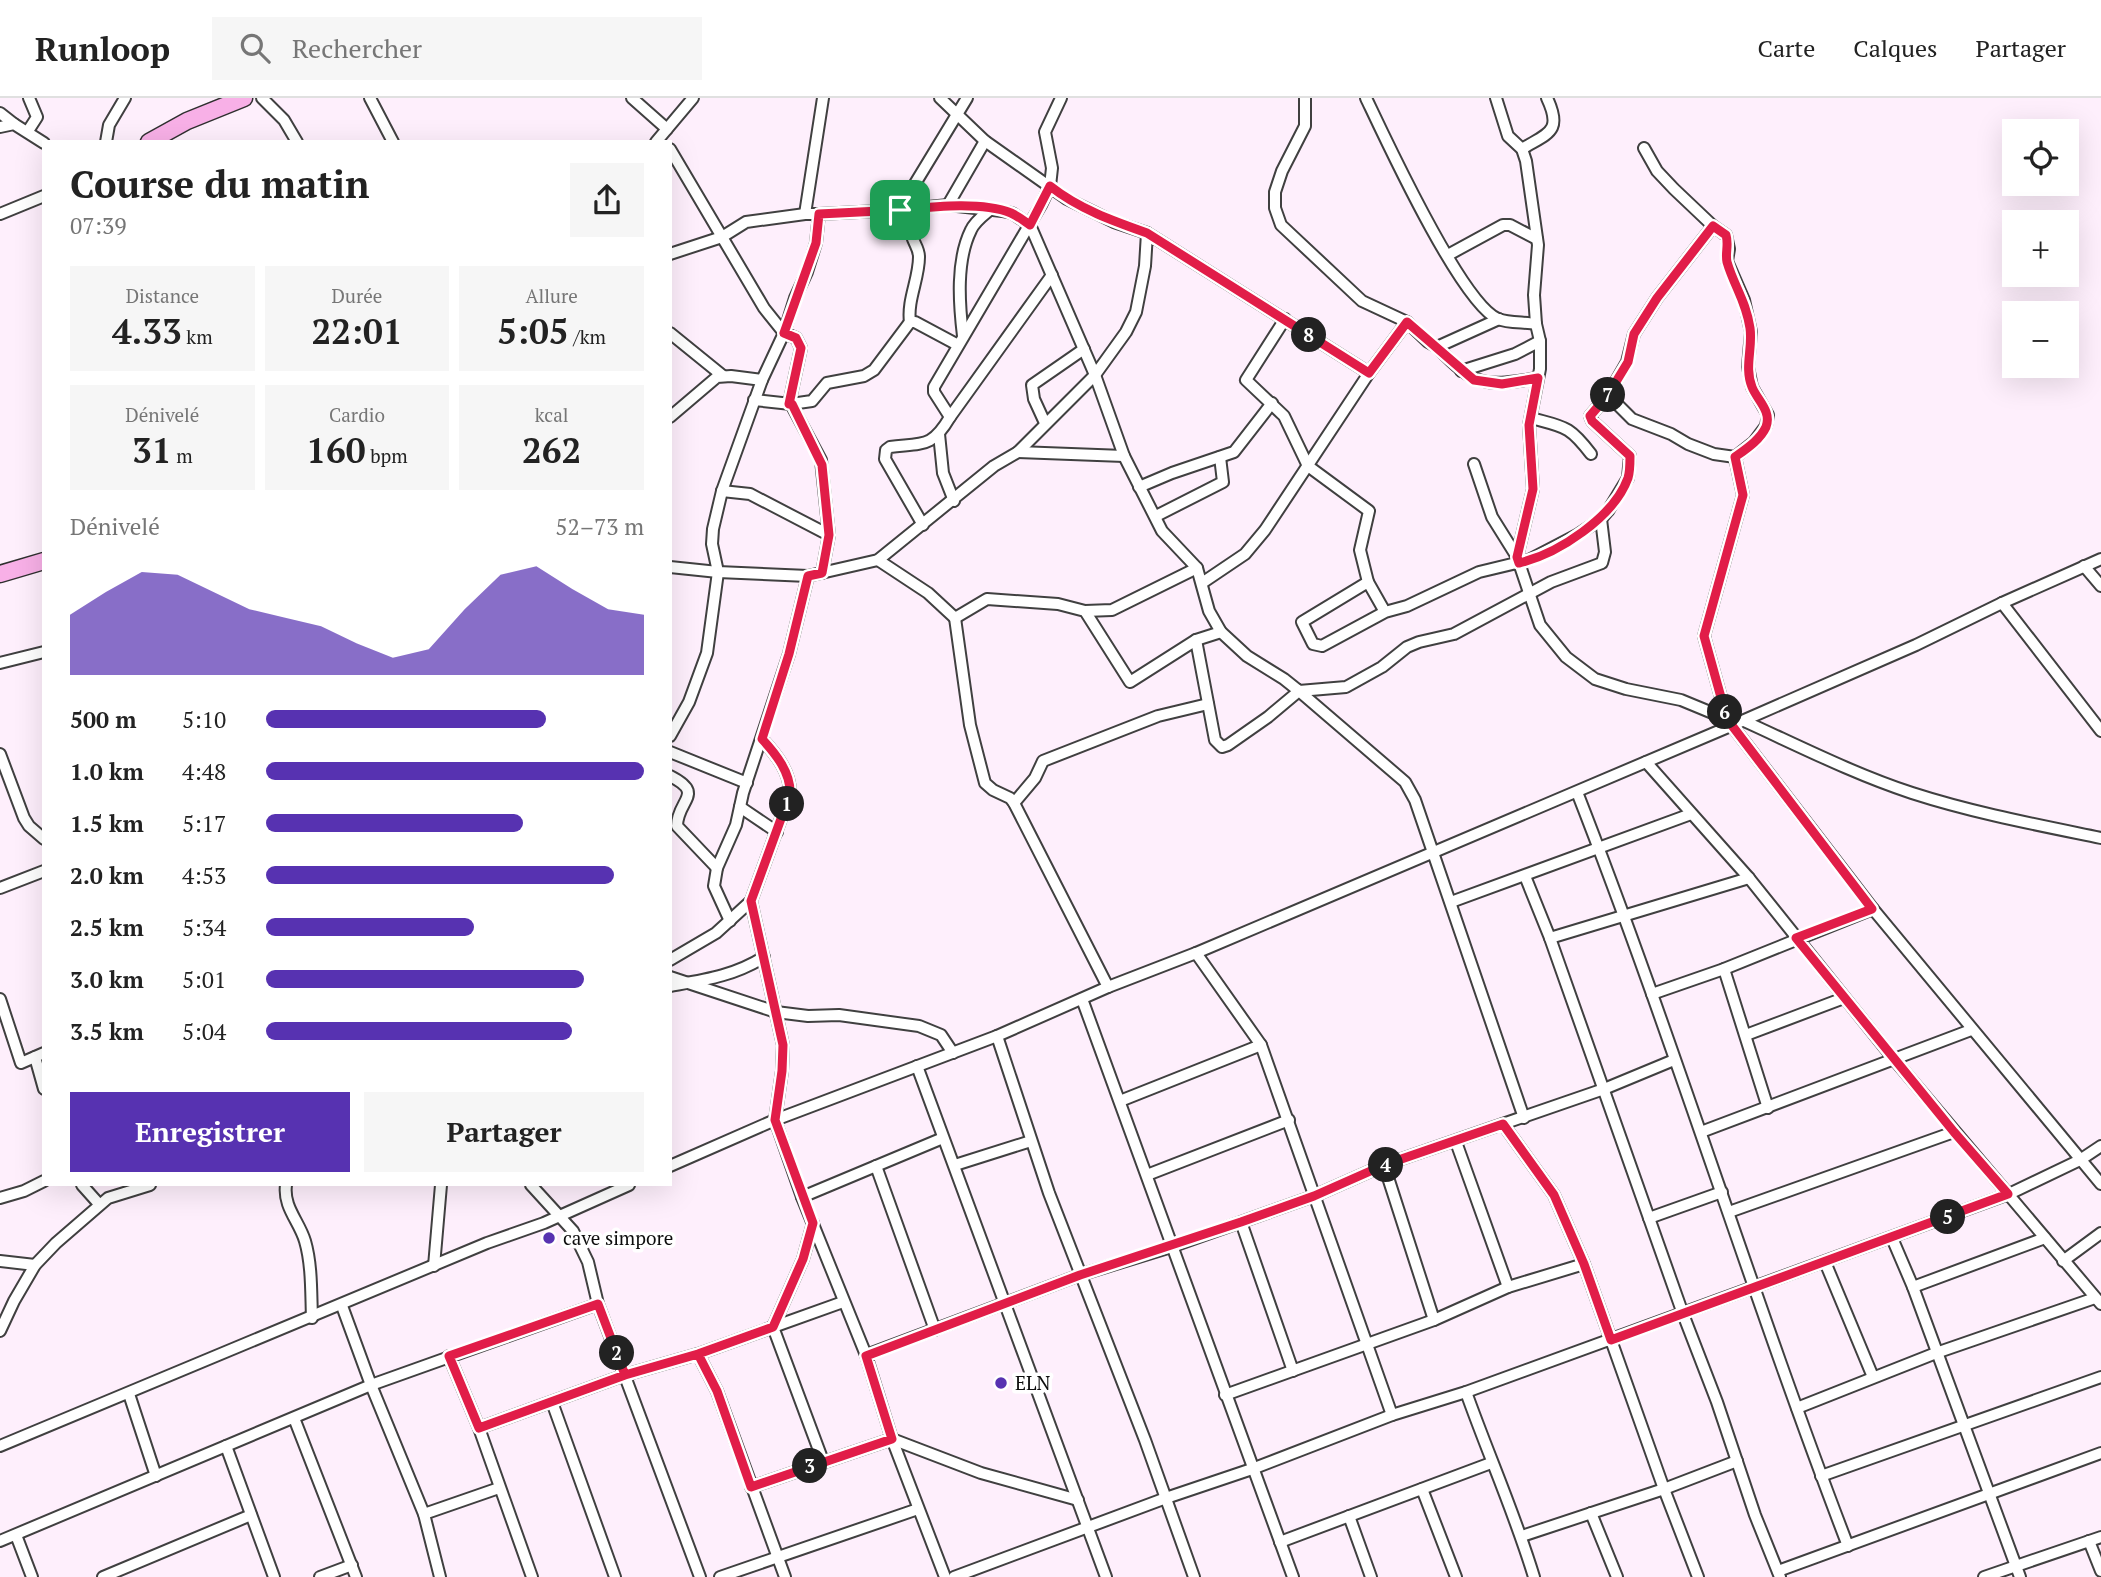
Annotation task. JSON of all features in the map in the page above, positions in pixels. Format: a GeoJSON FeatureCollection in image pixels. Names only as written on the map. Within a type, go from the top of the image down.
{"type":"FeatureCollection","features":[{"type":"Feature","properties":{"kind":"street"},"geometry":{"type":"LineString","coordinates":[[28,131],[37,117],[29,98]]}},
{"type":"Feature","properties":{"kind":"street"},"geometry":{"type":"LineString","coordinates":[[106,140],[109,125],[125,98]]}},
{"type":"Feature","properties":{"kind":"street"},"geometry":{"type":"LineString","coordinates":[[153,140],[187,121],[244,98]]}},
{"type":"Feature","properties":{"kind":"street"},"geometry":{"type":"LineString","coordinates":[[262,98],[284,120],[296,140]]}},
{"type":"Feature","properties":{"kind":"street"},"geometry":{"type":"LineString","coordinates":[[370,98],[392,140]]}},
{"type":"Feature","properties":{"kind":"street"},"geometry":{"type":"LineString","coordinates":[[632,98],[663,137],[693,98]]}},
{"type":"Feature","properties":{"kind":"street"},"geometry":{"type":"LineString","coordinates":[[805,214],[823,98]]}},
{"type":"Feature","properties":{"kind":"street"},"geometry":{"type":"LineString","coordinates":[[940,98],[985,141],[1067,199],[1114,222],[1147,233],[1369,373]]}},
{"type":"Feature","properties":{"kind":"street"},"geometry":{"type":"LineString","coordinates":[[754,400],[790,404],[812,401],[827,383],[868,374],[910,322],[909,305],[917,281],[919,250],[905,210],[955,114],[967,98]]}},
{"type":"Feature","properties":{"kind":"street"},"geometry":{"type":"LineString","coordinates":[[950,417],[934,392],[934,387],[1030,225],[1050,186],[1052,169],[1045,132],[1061,98]]}},
{"type":"Feature","properties":{"kind":"street"},"geometry":{"type":"LineString","coordinates":[[1305,98],[1306,125],[1282,171],[1275,192],[1277,216],[1281,225],[1362,301],[1407,322],[1461,371],[1479,382],[1502,384],[1538,378]]}},
{"type":"Feature","properties":{"kind":"street"},"geometry":{"type":"LineString","coordinates":[[1366,98],[1391,151],[1466,286],[1487,311],[1499,319],[1535,324]]}},
{"type":"Feature","properties":{"kind":"street"},"geometry":{"type":"LineString","coordinates":[[1496,98],[1508,136],[1522,149],[1531,182],[1537,239],[1534,271],[1535,324],[1540,341],[1538,378],[1531,418],[1533,489],[1518,560]]}},
{"type":"Feature","properties":{"kind":"street"},"geometry":{"type":"LineString","coordinates":[[1522,149],[1550,131],[1553,126],[1554,112],[1547,98]]}},
{"type":"Feature","properties":{"kind":"street"},"geometry":{"type":"LineString","coordinates":[[0,113],[42,142]]}},
{"type":"Feature","properties":{"kind":"street"},"geometry":{"type":"LineString","coordinates":[[0,127],[14,124]]}},
{"type":"Feature","properties":{"kind":"street"},"geometry":{"type":"LineString","coordinates":[[948,205],[985,141]]}},
{"type":"Feature","properties":{"kind":"street"},"geometry":{"type":"LineString","coordinates":[[1608,395],[1632,419],[1714,454],[1735,457],[1755,442],[1766,426],[1768,415],[1752,387],[1748,367],[1751,332],[1744,300],[1727,261],[1726,235],[1713,226],[1657,171],[1644,148]]}},
{"type":"Feature","properties":{"kind":"street"},"geometry":{"type":"LineString","coordinates":[[672,152],[764,308],[784,333],[796,338],[801,348],[790,404],[821,460],[829,535],[822,573]]}},
{"type":"Feature","properties":{"kind":"street"},"geometry":{"type":"LineString","coordinates":[[0,214],[42,197]]}},
{"type":"Feature","properties":{"kind":"street"},"geometry":{"type":"LineString","coordinates":[[672,253],[722,237],[746,222],[805,214],[905,210],[948,205],[1012,214],[1030,225],[1095,375],[1139,487],[1162,531],[1197,568],[1209,611],[1220,632],[1247,656],[1299,691],[1405,782],[1415,800],[1524,1118]]}},
{"type":"Feature","properties":{"kind":"street"},"geometry":{"type":"LineString","coordinates":[[960,340],[964,253],[971,230],[990,209]]}},
{"type":"Feature","properties":{"kind":"street"},"geometry":{"type":"LineString","coordinates":[[672,732],[689,702],[707,653],[718,572],[712,544],[722,491],[754,400],[784,333],[813,253],[819,214]]}},
{"type":"Feature","properties":{"kind":"street"},"geometry":{"type":"LineString","coordinates":[[1448,255],[1503,225],[1510,225],[1537,239]]}},
{"type":"Feature","properties":{"kind":"street"},"geometry":{"type":"LineString","coordinates":[[1368,582],[1303,622],[1313,644],[1322,646],[1385,612],[1407,606],[1479,572],[1552,550],[1601,519],[1628,478],[1630,456],[1591,418],[1591,414],[1608,395],[1628,362],[1634,334],[1645,316],[1713,226]]}},
{"type":"Feature","properties":{"kind":"street"},"geometry":{"type":"LineString","coordinates":[[672,566],[718,572],[808,576],[878,560],[994,466],[1018,452],[1095,375],[1126,332],[1136,312],[1145,266],[1147,233]]}},
{"type":"Feature","properties":{"kind":"street"},"geometry":{"type":"LineString","coordinates":[[923,525],[884,455],[890,447],[924,443],[939,434],[1052,275]]}},
{"type":"Feature","properties":{"kind":"street"},"geometry":{"type":"LineString","coordinates":[[1285,319],[1246,380],[1284,416],[1308,467],[1369,511],[1360,550],[1368,582],[1385,612]]}},
{"type":"Feature","properties":{"kind":"street"},"geometry":{"type":"LineString","coordinates":[[1437,347],[1499,319]]}},
{"type":"Feature","properties":{"kind":"street"},"geometry":{"type":"LineString","coordinates":[[910,322],[960,340]]}},
{"type":"Feature","properties":{"kind":"street"},"geometry":{"type":"LineString","coordinates":[[1202,583],[1245,554],[1256,543],[1369,373],[1407,322]]}},
{"type":"Feature","properties":{"kind":"street"},"geometry":{"type":"LineString","coordinates":[[672,335],[723,376]]}},
{"type":"Feature","properties":{"kind":"street"},"geometry":{"type":"LineString","coordinates":[[1461,371],[1515,354],[1540,341]]}},
{"type":"Feature","properties":{"kind":"street"},"geometry":{"type":"LineString","coordinates":[[1045,424],[1034,399],[1032,385],[1084,349]]}},
{"type":"Feature","properties":{"kind":"street"},"geometry":{"type":"LineString","coordinates":[[672,415],[717,377],[762,380]]}},
{"type":"Feature","properties":{"kind":"street"},"geometry":{"type":"LineString","coordinates":[[1139,487],[1234,452],[1272,403]]}},
{"type":"Feature","properties":{"kind":"street"},"geometry":{"type":"LineString","coordinates":[[1531,418],[1565,426],[1591,454]]}},
{"type":"Feature","properties":{"kind":"street"},"geometry":{"type":"LineString","coordinates":[[939,434],[943,472],[954,501]]}},
{"type":"Feature","properties":{"kind":"street"},"geometry":{"type":"LineString","coordinates":[[1018,452],[1125,456]]}},
{"type":"Feature","properties":{"kind":"street"},"geometry":{"type":"LineString","coordinates":[[1156,516],[1223,482],[1220,457]]}},
{"type":"Feature","properties":{"kind":"street"},"geometry":{"type":"LineString","coordinates":[[1735,457],[1743,495],[1704,636],[1735,722],[1872,909],[2101,1184]]}},
{"type":"Feature","properties":{"kind":"street"},"geometry":{"type":"LineString","coordinates":[[1474,464],[1492,517],[1518,560],[1539,625],[1566,657],[1595,679],[1626,689],[1681,700],[1910,792],[1977,812],[2101,838]]}},
{"type":"Feature","properties":{"kind":"street"},"geometry":{"type":"LineString","coordinates":[[722,491],[744,492],[758,497],[829,535]]}},
{"type":"Feature","properties":{"kind":"street"},"geometry":{"type":"LineString","coordinates":[[1196,640],[1215,740],[1222,747],[1268,718],[1299,691],[1346,687],[1382,667],[1407,647],[1454,634],[1551,582],[1602,563],[1605,552],[1601,519]]}},
{"type":"Feature","properties":{"kind":"street"},"geometry":{"type":"LineString","coordinates":[[672,1165],[775,1120],[997,1036],[1108,987],[1196,953],[1577,792],[1916,645],[2101,559]]}},
{"type":"Feature","properties":{"kind":"street"},"geometry":{"type":"LineString","coordinates":[[878,560],[928,593],[955,618],[970,725],[985,783],[1014,803],[1108,987]]}},
{"type":"Feature","properties":{"kind":"street"},"geometry":{"type":"LineString","coordinates":[[0,574],[42,562]]}},
{"type":"Feature","properties":{"kind":"street"},"geometry":{"type":"LineString","coordinates":[[2084,566],[2101,586]]}},
{"type":"Feature","properties":{"kind":"street"},"geometry":{"type":"LineString","coordinates":[[955,618],[987,599],[1058,604],[1085,611],[1112,610],[1197,568]]}},
{"type":"Feature","properties":{"kind":"street"},"geometry":{"type":"LineString","coordinates":[[730,921],[714,886],[718,868],[732,838],[789,654],[808,576]]}},
{"type":"Feature","properties":{"kind":"street"},"geometry":{"type":"LineString","coordinates":[[2002,603],[2101,731]]}},
{"type":"Feature","properties":{"kind":"street"},"geometry":{"type":"LineString","coordinates":[[1085,611],[1130,682],[1196,640],[1220,632]]}},
{"type":"Feature","properties":{"kind":"street"},"geometry":{"type":"LineString","coordinates":[[0,663],[42,652]]}},
{"type":"Feature","properties":{"kind":"street"},"geometry":{"type":"LineString","coordinates":[[1014,803],[1035,778],[1043,761],[1158,716],[1208,704]]}},
{"type":"Feature","properties":{"kind":"street"},"geometry":{"type":"LineString","coordinates":[[672,959],[716,933],[751,901],[791,787],[780,761],[762,739]]}},
{"type":"Feature","properties":{"kind":"street"},"geometry":{"type":"LineString","coordinates":[[672,753],[747,783]]}},
{"type":"Feature","properties":{"kind":"street"},"geometry":{"type":"LineString","coordinates":[[0,754],[24,818],[42,837]]}},
{"type":"Feature","properties":{"kind":"street"},"geometry":{"type":"LineString","coordinates":[[1646,762],[1749,878],[1954,1132],[2098,1301],[1936,1353],[1797,1408]]}},
{"type":"Feature","properties":{"kind":"street"},"geometry":{"type":"LineString","coordinates":[[672,777],[684,783],[689,794],[677,820],[677,826],[718,868]]}},
{"type":"Feature","properties":{"kind":"street"},"geometry":{"type":"LineString","coordinates":[[1577,792],[1652,994],[1847,1546]]}},
{"type":"Feature","properties":{"kind":"street"},"geometry":{"type":"LineString","coordinates":[[740,807],[776,832]]}},
{"type":"Feature","properties":{"kind":"street"},"geometry":{"type":"LineString","coordinates":[[1451,902],[1691,814]]}},
{"type":"Feature","properties":{"kind":"street"},"geometry":{"type":"LineString","coordinates":[[0,888],[42,872]]}},
{"type":"Feature","properties":{"kind":"street"},"geometry":{"type":"LineString","coordinates":[[1525,876],[1550,938],[1755,1515],[1779,1574],[1847,1546],[2101,1453]]}},
{"type":"Feature","properties":{"kind":"street"},"geometry":{"type":"LineString","coordinates":[[1550,938],[1749,878]]}},
{"type":"Feature","properties":{"kind":"street"},"geometry":{"type":"LineString","coordinates":[[751,901],[783,1045],[775,1120],[866,1356],[892,1439],[945,1577]]}},
{"type":"Feature","properties":{"kind":"street"},"geometry":{"type":"LineString","coordinates":[[1652,994],[1724,969],[1872,909]]}},
{"type":"Feature","properties":{"kind":"street"},"geometry":{"type":"LineString","coordinates":[[1196,953],[1261,1045],[1392,1415]]}},
{"type":"Feature","properties":{"kind":"street"},"geometry":{"type":"LineString","coordinates":[[672,986],[736,972],[764,957]]}},
{"type":"Feature","properties":{"kind":"street"},"geometry":{"type":"LineString","coordinates":[[1724,969],[1768,1108]]}},
{"type":"Feature","properties":{"kind":"street"},"geometry":{"type":"LineString","coordinates":[[672,978],[776,1012],[808,1016],[839,1015],[919,1026],[941,1035],[953,1053]]}},
{"type":"Feature","properties":{"kind":"street"},"geometry":{"type":"LineString","coordinates":[[1746,1035],[1844,998]]}},
{"type":"Feature","properties":{"kind":"street"},"geometry":{"type":"LineString","coordinates":[[0,999],[22,1062],[39,1055],[42,1075]]}},
{"type":"Feature","properties":{"kind":"street"},"geometry":{"type":"LineString","coordinates":[[1082,999],[1293,1577]]}},
{"type":"Feature","properties":{"kind":"street"},"geometry":{"type":"LineString","coordinates":[[1701,1132],[1971,1030]]}},
{"type":"Feature","properties":{"kind":"street"},"geometry":{"type":"LineString","coordinates":[[997,1036],[1031,1141],[1080,1275],[1195,1577]]}},
{"type":"Feature","properties":{"kind":"street"},"geometry":{"type":"LineString","coordinates":[[1120,1101],[1261,1045]]}},
{"type":"Feature","properties":{"kind":"street"},"geometry":{"type":"LineString","coordinates":[[866,1356],[1080,1275],[1171,1247],[1314,1196],[1384,1165],[1524,1118],[1674,1060]]}},
{"type":"Feature","properties":{"kind":"street"},"geometry":{"type":"LineString","coordinates":[[918,1066],[1106,1577]]}},
{"type":"Feature","properties":{"kind":"street"},"geometry":{"type":"LineString","coordinates":[[1147,1175],[1289,1120]]}},
{"type":"Feature","properties":{"kind":"street"},"geometry":{"type":"LineString","coordinates":[[1503,1124],[1554,1195],[1584,1264],[1698,1577]]}},
{"type":"Feature","properties":{"kind":"street"},"geometry":{"type":"LineString","coordinates":[[1729,1212],[1954,1132]]}},
{"type":"Feature","properties":{"kind":"street"},"geometry":{"type":"LineString","coordinates":[[803,1197],[943,1138]]}},
{"type":"Feature","properties":{"kind":"street"},"geometry":{"type":"LineString","coordinates":[[955,1166],[1031,1141]]}},
{"type":"Feature","properties":{"kind":"street"},"geometry":{"type":"LineString","coordinates":[[1456,1142],[1508,1287]]}},
{"type":"Feature","properties":{"kind":"street"},"geometry":{"type":"LineString","coordinates":[[954,1577],[1392,1415],[1466,1392],[1892,1238],[2008,1194],[2080,1160],[2101,1146]]}},
{"type":"Feature","properties":{"kind":"street"},"geometry":{"type":"LineString","coordinates":[[1384,1165],[1434,1320]]}},
{"type":"Feature","properties":{"kind":"street"},"geometry":{"type":"LineString","coordinates":[[876,1166],[935,1329]]}},
{"type":"Feature","properties":{"kind":"street"},"geometry":{"type":"LineString","coordinates":[[0,1198],[42,1182]]}},
{"type":"Feature","properties":{"kind":"street"},"geometry":{"type":"LineString","coordinates":[[83,1186],[99,1205]]}},
{"type":"Feature","properties":{"kind":"street"},"geometry":{"type":"LineString","coordinates":[[0,1331],[13,1301],[35,1265],[73,1226],[108,1198],[146,1186]]}},
{"type":"Feature","properties":{"kind":"street"},"geometry":{"type":"LineString","coordinates":[[286,1186],[289,1209],[305,1238],[307,1248],[312,1318]]}},
{"type":"Feature","properties":{"kind":"street"},"geometry":{"type":"LineString","coordinates":[[434,1266],[441,1186]]}},
{"type":"Feature","properties":{"kind":"street"},"geometry":{"type":"LineString","coordinates":[[532,1186],[573,1231],[588,1262],[598,1304],[700,1577]]}},
{"type":"Feature","properties":{"kind":"street"},"geometry":{"type":"LineString","coordinates":[[0,1446],[560,1216],[627,1186]]}},
{"type":"Feature","properties":{"kind":"street"},"geometry":{"type":"LineString","coordinates":[[1649,1218],[1722,1192]]}},
{"type":"Feature","properties":{"kind":"street"},"geometry":{"type":"LineString","coordinates":[[1241,1222],[1293,1371]]}},
{"type":"Feature","properties":{"kind":"street"},"geometry":{"type":"LineString","coordinates":[[813,1223],[798,1271],[773,1327],[823,1461]]}},
{"type":"Feature","properties":{"kind":"street"},"geometry":{"type":"LineString","coordinates":[[2063,1261],[2101,1233]]}},
{"type":"Feature","properties":{"kind":"street"},"geometry":{"type":"LineString","coordinates":[[1892,1238],[1913,1287],[2020,1577]]}},
{"type":"Feature","properties":{"kind":"street"},"geometry":{"type":"LineString","coordinates":[[1913,1287],[2045,1238]]}},
{"type":"Feature","properties":{"kind":"street"},"geometry":{"type":"LineString","coordinates":[[0,1261],[35,1265]]}},
{"type":"Feature","properties":{"kind":"street"},"geometry":{"type":"LineString","coordinates":[[1825,1262],[1873,1377]]}},
{"type":"Feature","properties":{"kind":"street"},"geometry":{"type":"LineString","coordinates":[[1225,1395],[1434,1320],[1508,1287],[1584,1264]]}},
{"type":"Feature","properties":{"kind":"street"},"geometry":{"type":"LineString","coordinates":[[479,1428],[625,1375],[698,1354],[843,1302]]}},
{"type":"Feature","properties":{"kind":"street"},"geometry":{"type":"LineString","coordinates":[[0,1541],[371,1385],[598,1304]]}},
{"type":"Feature","properties":{"kind":"street"},"geometry":{"type":"LineString","coordinates":[[342,1306],[424,1514],[440,1577]]}},
{"type":"Feature","properties":{"kind":"street"},"geometry":{"type":"LineString","coordinates":[[698,1354],[717,1391],[785,1577]]}},
{"type":"Feature","properties":{"kind":"street"},"geometry":{"type":"LineString","coordinates":[[449,1356],[479,1428],[532,1577]]}},
{"type":"Feature","properties":{"kind":"street"},"geometry":{"type":"LineString","coordinates":[[1821,1476],[2101,1377]]}},
{"type":"Feature","properties":{"kind":"street"},"geometry":{"type":"LineString","coordinates":[[1466,1392],[1491,1464],[1522,1536],[1534,1577]]}},
{"type":"Feature","properties":{"kind":"street"},"geometry":{"type":"LineString","coordinates":[[128,1394],[156,1476]]}},
{"type":"Feature","properties":{"kind":"street"},"geometry":{"type":"LineString","coordinates":[[552,1402],[615,1577]]}},
{"type":"Feature","properties":{"kind":"street"},"geometry":{"type":"LineString","coordinates":[[294,1418],[356,1577]]}},
{"type":"Feature","properties":{"kind":"street"},"geometry":{"type":"LineString","coordinates":[[751,1487],[892,1439],[981,1473],[1077,1500]]}},
{"type":"Feature","properties":{"kind":"street"},"geometry":{"type":"LineString","coordinates":[[226,1446],[274,1577]]}},
{"type":"Feature","properties":{"kind":"street"},"geometry":{"type":"LineString","coordinates":[[1522,1536],[1664,1489],[1737,1461]]}},
{"type":"Feature","properties":{"kind":"street"},"geometry":{"type":"LineString","coordinates":[[1280,1542],[1491,1464]]}},
{"type":"Feature","properties":{"kind":"street"},"geometry":{"type":"LineString","coordinates":[[424,1514],[499,1488]]}},
{"type":"Feature","properties":{"kind":"street"},"geometry":{"type":"LineString","coordinates":[[1422,1489],[1456,1577]]}},
{"type":"Feature","properties":{"kind":"street"},"geometry":{"type":"LineString","coordinates":[[720,1577],[918,1508]]}},
{"type":"Feature","properties":{"kind":"street"},"geometry":{"type":"LineString","coordinates":[[1591,1513],[1618,1577]]}},
{"type":"Feature","properties":{"kind":"street"},"geometry":{"type":"LineString","coordinates":[[108,1576],[251,1515]]}},
{"type":"Feature","properties":{"kind":"street"},"geometry":{"type":"LineString","coordinates":[[1349,1517],[1371,1577]]}},
{"type":"Feature","properties":{"kind":"street"},"geometry":{"type":"LineString","coordinates":[[16,1535],[32,1577]]}},
{"type":"Feature","properties":{"kind":"street"},"geometry":{"type":"LineString","coordinates":[[1983,1577],[2101,1537]]}},
{"type":"Feature","properties":{"kind":"street"},"geometry":{"type":"LineString","coordinates":[[2089,1541],[2101,1571]]}},
{"type":"Feature","properties":{"kind":"street"},"geometry":{"type":"LineString","coordinates":[[320,1577],[352,1565]]}},
{"type":"Feature","properties":{"kind":"place","name":"cave simpore"},"geometry":{"type":"Point","coordinates":[549,1238]}},
{"type":"Feature","properties":{"kind":"place","name":"ELN"},"geometry":{"type":"Point","coordinates":[1001,1383]}},
{"type":"Feature","properties":{"kind":"route"},"geometry":{"type":"LineString","coordinates":[[900,210],[819,214],[816,243],[784,333],[800,342],[789,404],[792,404],[821,460],[829,535],[822,573],[808,576],[789,654],[762,739],[780,761],[791,787],[751,901],[783,1045],[775,1120],[813,1223],[803,1259],[773,1327],[698,1354],[625,1375],[598,1304],[449,1356],[479,1428],[625,1375],[698,1354],[717,1391],[751,1487],[892,1439],[866,1356],[1080,1275],[1171,1247],[1314,1196],[1384,1165],[1503,1124],[1554,1195],[1584,1264],[1611,1340],[2008,1194],[1796,938],[1872,909],[1727,719],[1704,636],[1743,495],[1735,457],[1755,442],[1766,426],[1768,415],[1752,387],[1748,367],[1751,332],[1744,300],[1727,261],[1729,249],[1726,235],[1713,226],[1657,298],[1634,334],[1628,362],[1608,395],[1590,416],[1592,421],[1630,456],[1628,478],[1620,492],[1601,519],[1552,550],[1519,563],[1517,557],[1533,489],[1529,425],[1538,378],[1502,384],[1474,380],[1407,322],[1369,373],[1147,233],[1114,222],[1067,199],[1050,186],[1030,225],[1012,214],[990,209],[948,205],[900,210]]}}]}
